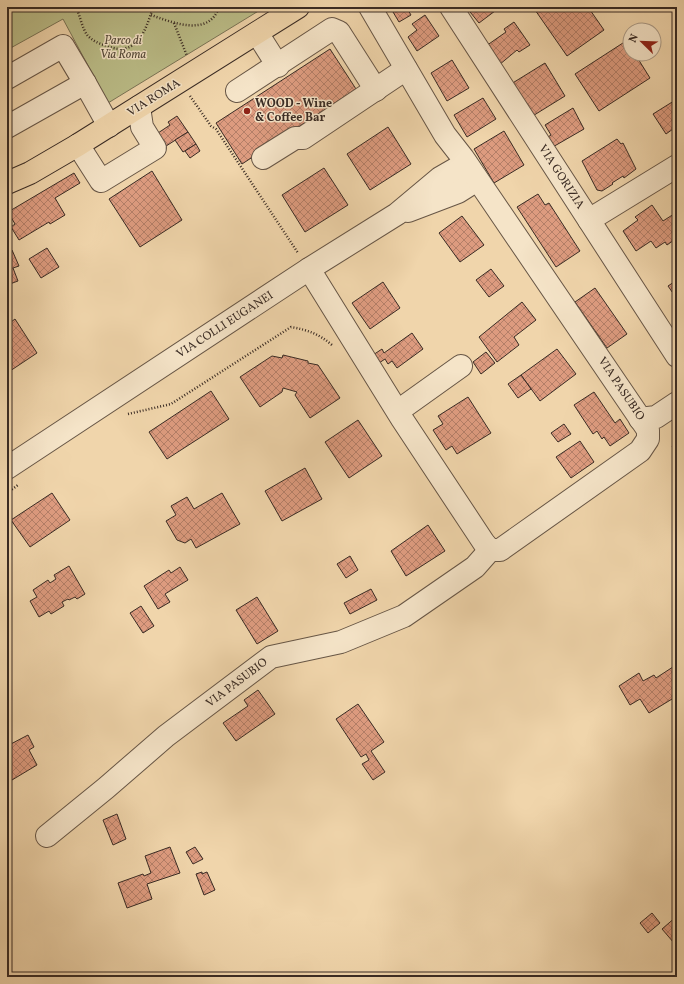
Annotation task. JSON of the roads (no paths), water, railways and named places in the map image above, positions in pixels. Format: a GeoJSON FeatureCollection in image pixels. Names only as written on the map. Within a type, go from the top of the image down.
{"type":"FeatureCollection","features":[{"type":"Feature","properties":{"kind":"main road","name":"VIA ROMA"},"geometry":{"type":"LineString","coordinates":[[7,183],[30,173],[78,145],[298,7]]}},
{"type":"Feature","properties":{"kind":"street","name":"VIA COLLI EUGANEI"},"geometry":{"type":"LineString","coordinates":[[370,7],[445,135],[472,171],[440,178]]}},
{"type":"Feature","properties":{"kind":"street","name":"VIA GORIZIA"},"geometry":{"type":"LineString","coordinates":[[452,7],[589,220],[675,348]]}},
{"type":"Feature","properties":{"kind":"street"},"geometry":{"type":"LineString","coordinates":[[237,91],[278,66],[332,29],[339,32],[376,90]]}},
{"type":"Feature","properties":{"kind":"street"},"geometry":{"type":"LineString","coordinates":[[257,33],[278,66]]}},
{"type":"Feature","properties":{"kind":"street"},"geometry":{"type":"LineString","coordinates":[[7,78],[63,46],[109,126]]}},
{"type":"Feature","properties":{"kind":"street"},"geometry":{"type":"LineString","coordinates":[[263,158],[295,138],[303,138],[406,70]]}},
{"type":"Feature","properties":{"kind":"street"},"geometry":{"type":"LineString","coordinates":[[7,127],[85,83]]}},
{"type":"Feature","properties":{"kind":"street"},"geometry":{"type":"LineString","coordinates":[[78,145],[101,181],[155,148],[142,127],[139,107]]}},
{"type":"Feature","properties":{"kind":"street","name":"VIA COLLI EUGANEI"},"geometry":{"type":"LineString","coordinates":[[13,476],[309,269],[397,214],[440,178],[446,170],[448,154],[445,135]]}},
{"type":"Feature","properties":{"kind":"street"},"geometry":{"type":"LineString","coordinates":[[589,220],[677,166]]}},
{"type":"Feature","properties":{"kind":"street"},"geometry":{"type":"LineString","coordinates":[[397,214],[425,206],[458,192],[472,171]]}},
{"type":"Feature","properties":{"kind":"street","name":"VIA PASUBIO"},"geometry":{"type":"LineString","coordinates":[[48,836],[166,736],[271,657],[341,642],[404,616],[474,568],[490,550],[500,550],[645,446],[649,433],[640,418],[472,171]]}},
{"type":"Feature","properties":{"kind":"street"},"geometry":{"type":"LineString","coordinates":[[309,269],[398,411],[490,550]]}},
{"type":"Feature","properties":{"kind":"street"},"geometry":{"type":"LineString","coordinates":[[398,411],[461,366]]}},
{"type":"Feature","properties":{"kind":"street"},"geometry":{"type":"LineString","coordinates":[[640,418],[656,417],[677,403]]}},
{"type":"Feature","properties":{"kind":"place","name":"WOOD - Wine & Coffee Bar"},"geometry":{"type":"Point","coordinates":[247,111]}},
{"type":"Feature","properties":{"kind":"park label","name":"Parco di Via Roma"},"geometry":{"type":"Point","coordinates":[123,48]}}]}
